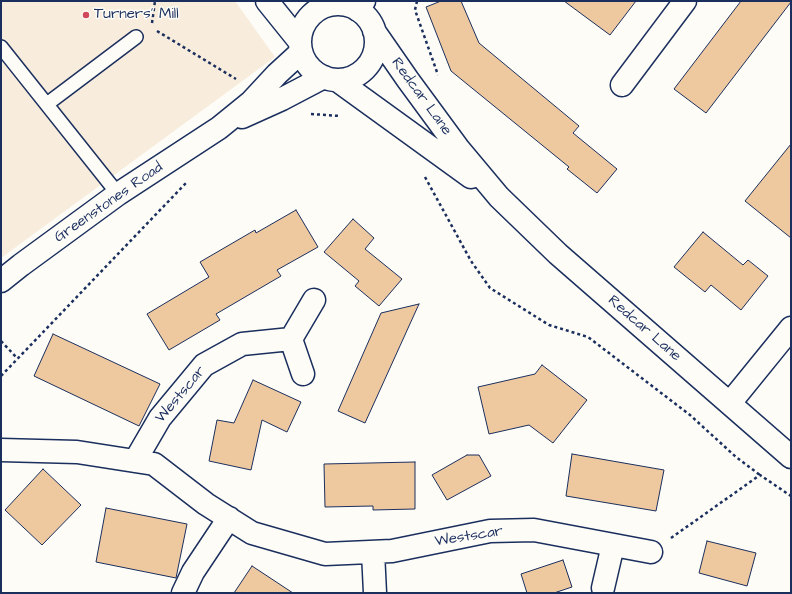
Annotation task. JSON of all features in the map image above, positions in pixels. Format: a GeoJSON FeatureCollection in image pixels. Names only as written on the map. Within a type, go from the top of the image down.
{"type":"FeatureCollection","features":[{"type":"Feature","properties":{"kind":"street"},"geometry":{"type":"LineString","coordinates":[[267,1],[300,47],[307,64],[313,70],[330,79],[349,78],[356,75],[366,67],[371,60],[376,47],[374,31],[368,19],[349,4],[325,6],[315,11],[306,21],[302,29],[300,47]]}},
{"type":"Feature","properties":{"kind":"street"},"geometry":{"type":"LineString","coordinates":[[622,85],[685,1]]}},
{"type":"Feature","properties":{"kind":"street","name":"Redcar Lane"},"geometry":{"type":"LineString","coordinates":[[374,31],[458,148],[500,197],[558,254],[791,457]]}},
{"type":"Feature","properties":{"kind":"street","name":"Greenstones Road"},"geometry":{"type":"LineString","coordinates":[[1,282],[27,260],[118,194],[219,128],[251,102],[300,47]]}},
{"type":"Feature","properties":{"kind":"street","name":"Greenstones Road"},"geometry":{"type":"LineString","coordinates":[[219,128],[330,79]]}},
{"type":"Feature","properties":{"kind":"street","name":"Redcar Lane"},"geometry":{"type":"LineString","coordinates":[[330,79],[500,197]]}},
{"type":"Feature","properties":{"kind":"street"},"geometry":{"type":"LineString","coordinates":[[303,374],[291,339],[314,300]]}},
{"type":"Feature","properties":{"kind":"street"},"geometry":{"type":"LineString","coordinates":[[730,403],[791,328]]}},
{"type":"Feature","properties":{"kind":"street","name":"Westscar"},"geometry":{"type":"LineString","coordinates":[[135,461],[160,418],[204,365],[242,344],[291,339]]}},
{"type":"Feature","properties":{"kind":"street","name":"Westscar"},"geometry":{"type":"LineString","coordinates":[[1,450],[77,452],[154,464],[206,504],[252,533],[325,554],[392,551],[490,531],[534,530],[651,552]]}},
{"type":"Feature","properties":{"kind":"street"},"geometry":{"type":"LineString","coordinates":[[183,593],[193,572],[229,518]]}},
{"type":"Feature","properties":{"kind":"street"},"geometry":{"type":"LineString","coordinates":[[603,588],[613,545]]}},
{"type":"Feature","properties":{"kind":"street"},"geometry":{"type":"LineString","coordinates":[[373,552],[375,593]]}},
{"type":"Feature","properties":{"kind":"lane"},"geometry":{"type":"LineString","coordinates":[[47,104],[136,38]]}},
{"type":"Feature","properties":{"kind":"lane"},"geometry":{"type":"LineString","coordinates":[[1,47],[118,194]]}},
{"type":"Feature","properties":{"kind":"path"},"geometry":{"type":"LineString","coordinates":[[151,28],[155,1]]}},
{"type":"Feature","properties":{"kind":"path"},"geometry":{"type":"LineString","coordinates":[[423,173],[471,261],[490,288],[549,325],[588,337],[690,415],[736,457],[791,496]]}},
{"type":"Feature","properties":{"kind":"path"},"geometry":{"type":"LineString","coordinates":[[1,376],[190,178]]}},
{"type":"Feature","properties":{"kind":"path"},"geometry":{"type":"LineString","coordinates":[[1,341],[17,358]]}},
{"type":"Feature","properties":{"kind":"path"},"geometry":{"type":"LineString","coordinates":[[651,552],[760,475]]}},
{"type":"Feature","properties":{"kind":"shaded area"},"geometry":{"type":"Polygon","coordinates":[[[1,1],[235,1],[275,57],[1,258],[1,1]]]}},
{"type":"Feature","properties":{"kind":"building"},"geometry":{"type":"Polygon","coordinates":[[[441,1],[461,1],[479,43],[579,126],[573,133],[617,169],[597,193],[567,169],[569,167],[451,71],[426,7],[441,1]]]}},
{"type":"Feature","properties":{"kind":"building"},"geometry":{"type":"Polygon","coordinates":[[[564,1],[636,1],[610,35],[564,1]]]}},
{"type":"Feature","properties":{"kind":"building"},"geometry":{"type":"Polygon","coordinates":[[[741,1],[791,2],[706,113],[674,89],[741,1]]]}},
{"type":"Feature","properties":{"kind":"building"},"geometry":{"type":"Polygon","coordinates":[[[791,144],[791,238],[745,201],[791,144]]]}},
{"type":"Feature","properties":{"kind":"building"},"geometry":{"type":"Polygon","coordinates":[[[296,210],[318,247],[277,270],[281,276],[216,314],[220,320],[169,350],[147,314],[209,277],[200,262],[255,230],[256,233],[296,210]]]}},
{"type":"Feature","properties":{"kind":"building"},"geometry":{"type":"Polygon","coordinates":[[[353,219],[374,238],[365,249],[402,279],[379,306],[355,286],[359,281],[324,252],[353,219]]]}},
{"type":"Feature","properties":{"kind":"building"},"geometry":{"type":"Polygon","coordinates":[[[703,232],[743,265],[748,260],[768,276],[741,310],[711,285],[705,292],[674,267],[703,232]]]}},
{"type":"Feature","properties":{"kind":"building"},"geometry":{"type":"Polygon","coordinates":[[[419,304],[365,423],[338,411],[381,313],[419,304]]]}},
{"type":"Feature","properties":{"kind":"building"},"geometry":{"type":"Polygon","coordinates":[[[53,334],[160,384],[139,426],[34,376],[53,334]]]}},
{"type":"Feature","properties":{"kind":"building"},"geometry":{"type":"Polygon","coordinates":[[[542,365],[587,400],[553,443],[529,425],[489,434],[478,387],[535,374],[542,365]]]}},
{"type":"Feature","properties":{"kind":"building"},"geometry":{"type":"Polygon","coordinates":[[[253,380],[301,402],[287,432],[262,420],[251,470],[209,461],[217,420],[234,423],[253,380]]]}},
{"type":"Feature","properties":{"kind":"building"},"geometry":{"type":"Polygon","coordinates":[[[572,454],[664,470],[656,511],[566,496],[572,454]]]}},
{"type":"Feature","properties":{"kind":"building"},"geometry":{"type":"Polygon","coordinates":[[[467,455],[479,455],[491,476],[447,500],[432,475],[467,455]]]}},
{"type":"Feature","properties":{"kind":"building"},"geometry":{"type":"Polygon","coordinates":[[[415,462],[415,509],[373,510],[373,506],[325,507],[324,464],[415,462]]]}},
{"type":"Feature","properties":{"kind":"building"},"geometry":{"type":"Polygon","coordinates":[[[43,469],[81,505],[42,545],[5,510],[43,469]]]}},
{"type":"Feature","properties":{"kind":"building"},"geometry":{"type":"Polygon","coordinates":[[[106,508],[187,524],[176,578],[96,562],[106,508]]]}},
{"type":"Feature","properties":{"kind":"building"},"geometry":{"type":"Polygon","coordinates":[[[707,541],[756,553],[747,586],[699,573],[707,541]]]}},
{"type":"Feature","properties":{"kind":"building"},"geometry":{"type":"Polygon","coordinates":[[[563,560],[572,587],[554,593],[527,593],[521,574],[563,560]]]}},
{"type":"Feature","properties":{"kind":"building"},"geometry":{"type":"Polygon","coordinates":[[[252,566],[293,593],[234,593],[252,566]]]}},
{"type":"Feature","properties":{"kind":"place","name":"Turners' Mill"},"geometry":{"type":"Point","coordinates":[86,15]}}]}
